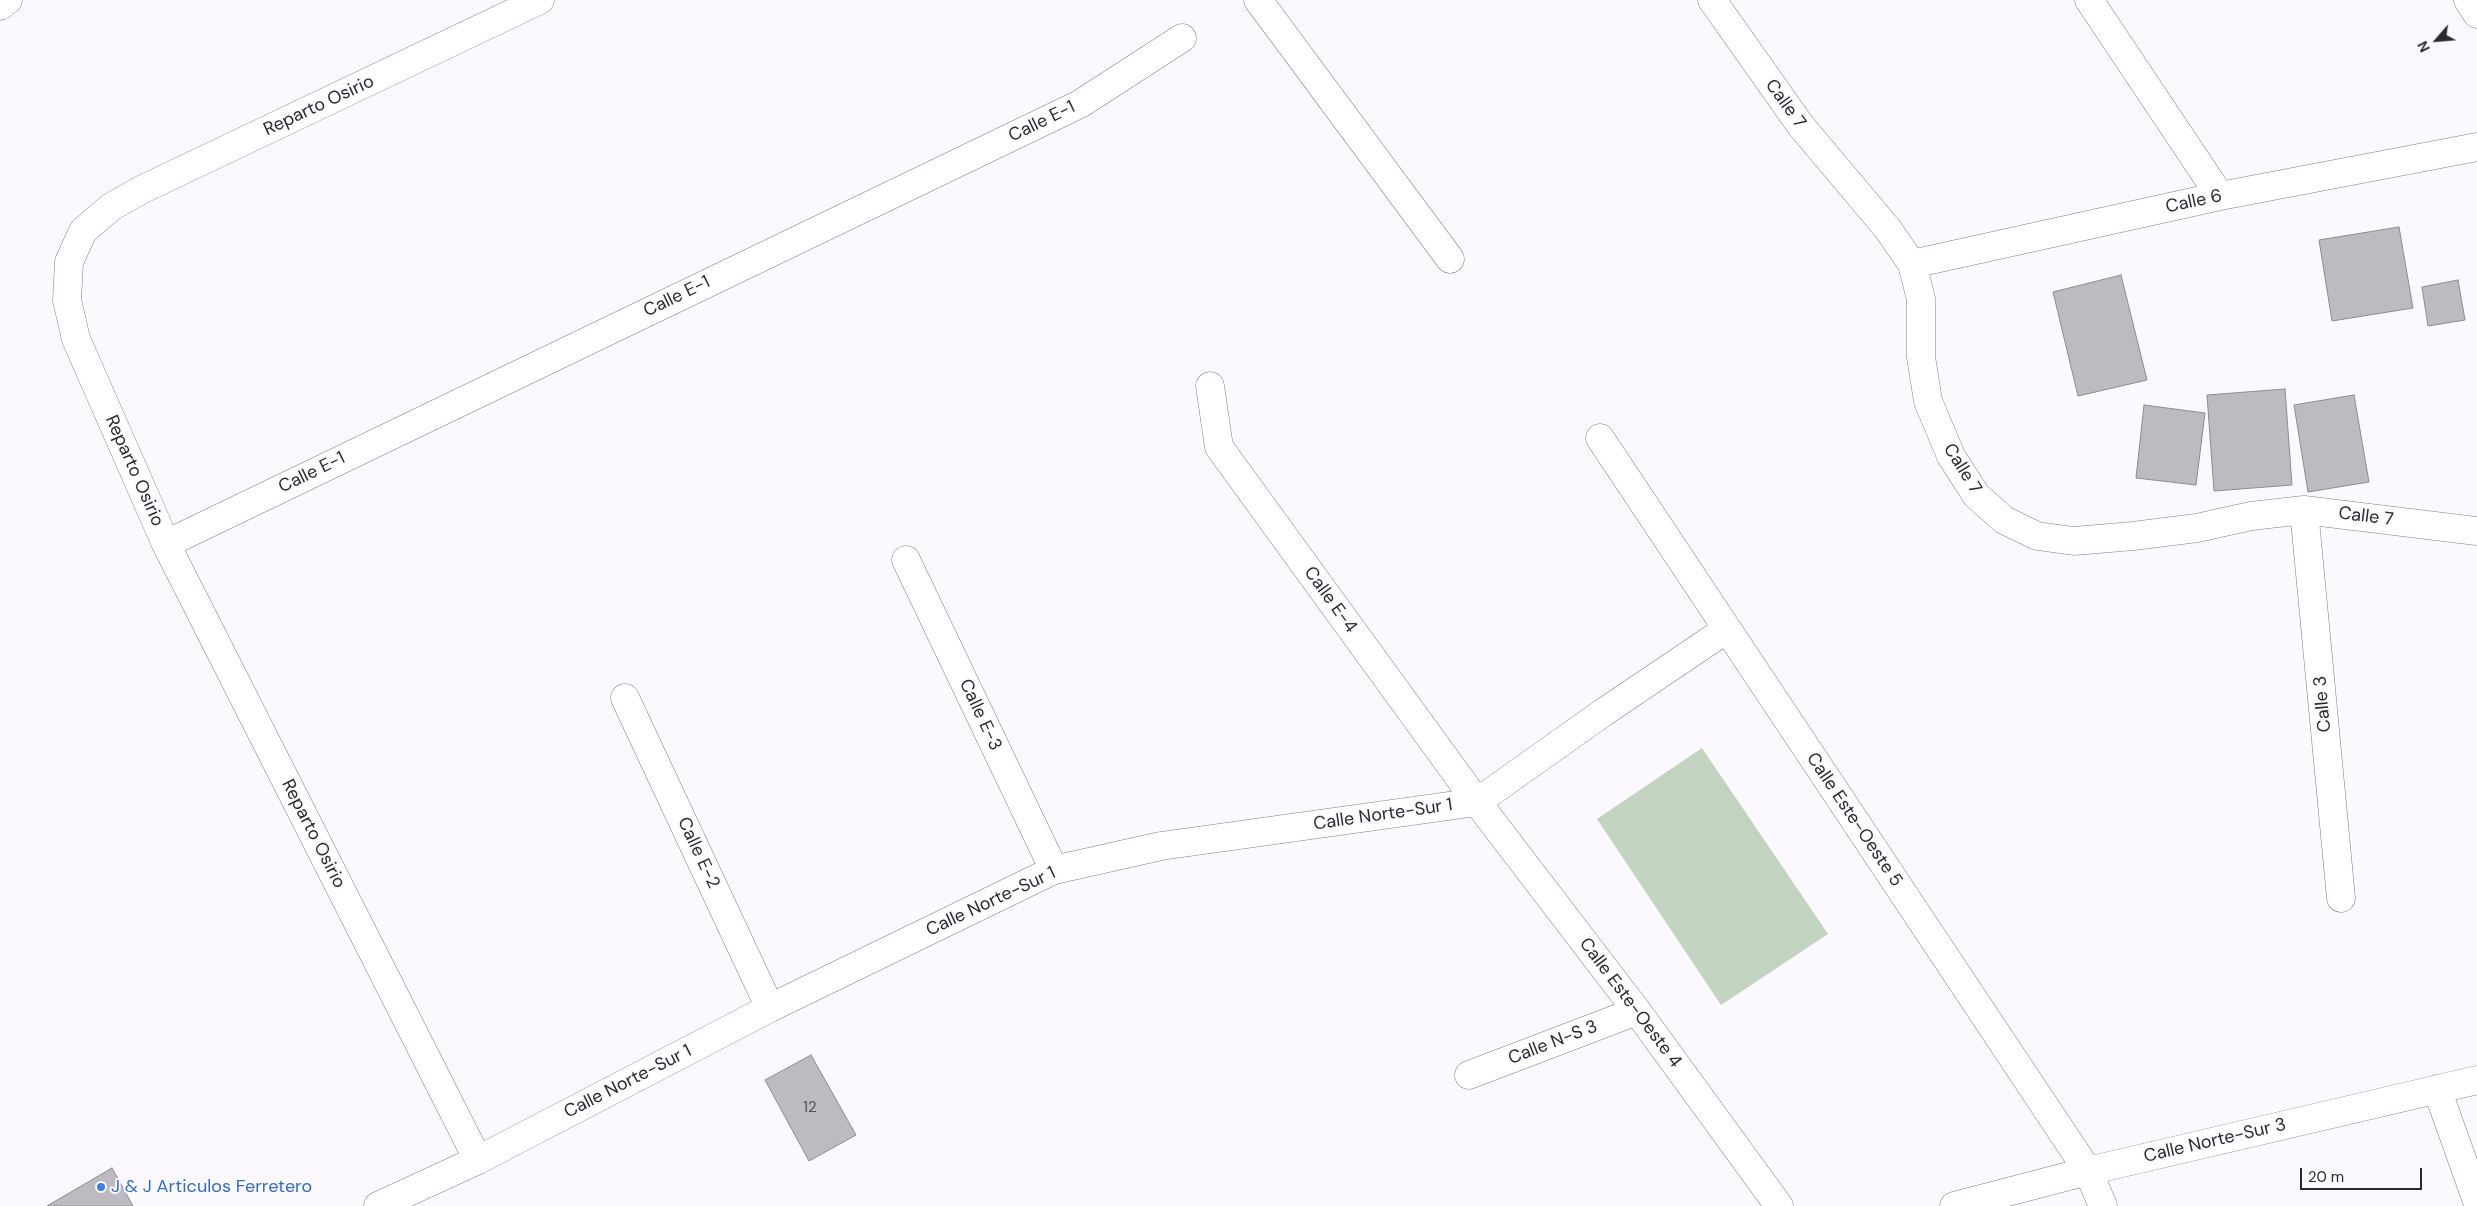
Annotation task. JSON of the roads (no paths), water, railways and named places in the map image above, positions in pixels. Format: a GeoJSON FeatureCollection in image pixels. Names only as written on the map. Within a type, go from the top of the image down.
{"type":"FeatureCollection","features":[{"type":"Feature","properties":{"kind":"street"},"geometry":{"type":"LineString","coordinates":[[0,6],[8,0]]}},
{"type":"Feature","properties":{"kind":"street","name":"Reparto Osirio"},"geometry":{"type":"LineString","coordinates":[[478,1160],[166,544],[76,339],[66,300],[69,262],[83,231],[111,207],[141,190],[540,0]]}},
{"type":"Feature","properties":{"kind":"street"},"geometry":{"type":"LineString","coordinates":[[1258,0],[1450,259]]}},
{"type":"Feature","properties":{"kind":"street","name":"Calle 7"},"geometry":{"type":"LineString","coordinates":[[1712,0],[1801,126],[1887,228],[1912,264],[1921,299],[1921,357],[1928,401],[1950,456],[1976,495],[2004,520],[2037,536],[2074,541],[2197,528],[2251,516],[2304,510],[2477,531]]}},
{"type":"Feature","properties":{"kind":"street"},"geometry":{"type":"LineString","coordinates":[[2088,0],[2220,196]]}},
{"type":"Feature","properties":{"kind":"street"},"geometry":{"type":"LineString","coordinates":[[2468,0],[2477,14]]}},
{"type":"Feature","properties":{"kind":"street","name":"Calle E-1"},"geometry":{"type":"LineString","coordinates":[[166,544],[1080,104],[1182,38]]}},
{"type":"Feature","properties":{"kind":"street","name":"Calle 6"},"geometry":{"type":"LineString","coordinates":[[1912,264],[2220,196],[2477,147]]}},
{"type":"Feature","properties":{"kind":"street","name":"Calle E-4"},"geometry":{"type":"LineString","coordinates":[[1210,386],[1219,447],[1477,802]]}},
{"type":"Feature","properties":{"kind":"street","name":"Calle Este-Oeste 5"},"geometry":{"type":"LineString","coordinates":[[1600,438],[2088,1171],[2103,1206]]}},
{"type":"Feature","properties":{"kind":"street","name":"Calle 3"},"geometry":{"type":"LineString","coordinates":[[2304,510],[2341,898]]}},
{"type":"Feature","properties":{"kind":"street","name":"Calle E-3"},"geometry":{"type":"LineString","coordinates":[[906,560],[1054,870]]}},
{"type":"Feature","properties":{"kind":"street","name":"Calle Norte-Sur 1"},"geometry":{"type":"LineString","coordinates":[[378,1206],[478,1160],[770,1008],[1054,870],[1161,846],[1477,802],[1604,712],[1728,629]]}},
{"type":"Feature","properties":{"kind":"street","name":"Calle E-2"},"geometry":{"type":"LineString","coordinates":[[625,698],[770,1008]]}},
{"type":"Feature","properties":{"kind":"street","name":"Calle Este-Oeste 4"},"geometry":{"type":"LineString","coordinates":[[1477,802],[1637,1011],[1779,1206]]}},
{"type":"Feature","properties":{"kind":"street","name":"Calle N-S 3"},"geometry":{"type":"LineString","coordinates":[[1469,1075],[1637,1011]]}},
{"type":"Feature","properties":{"kind":"street","name":"Calle Norte-Sur 3"},"geometry":{"type":"LineString","coordinates":[[1954,1206],[2088,1171],[2477,1080]]}},
{"type":"Feature","properties":{"kind":"street"},"geometry":{"type":"LineString","coordinates":[[2437,1089],[2477,1201]]}},
{"type":"Feature","properties":{"kind":"place","name":"J & J Articulos Ferretero"},"geometry":{"type":"Point","coordinates":[101,1187]}}]}
